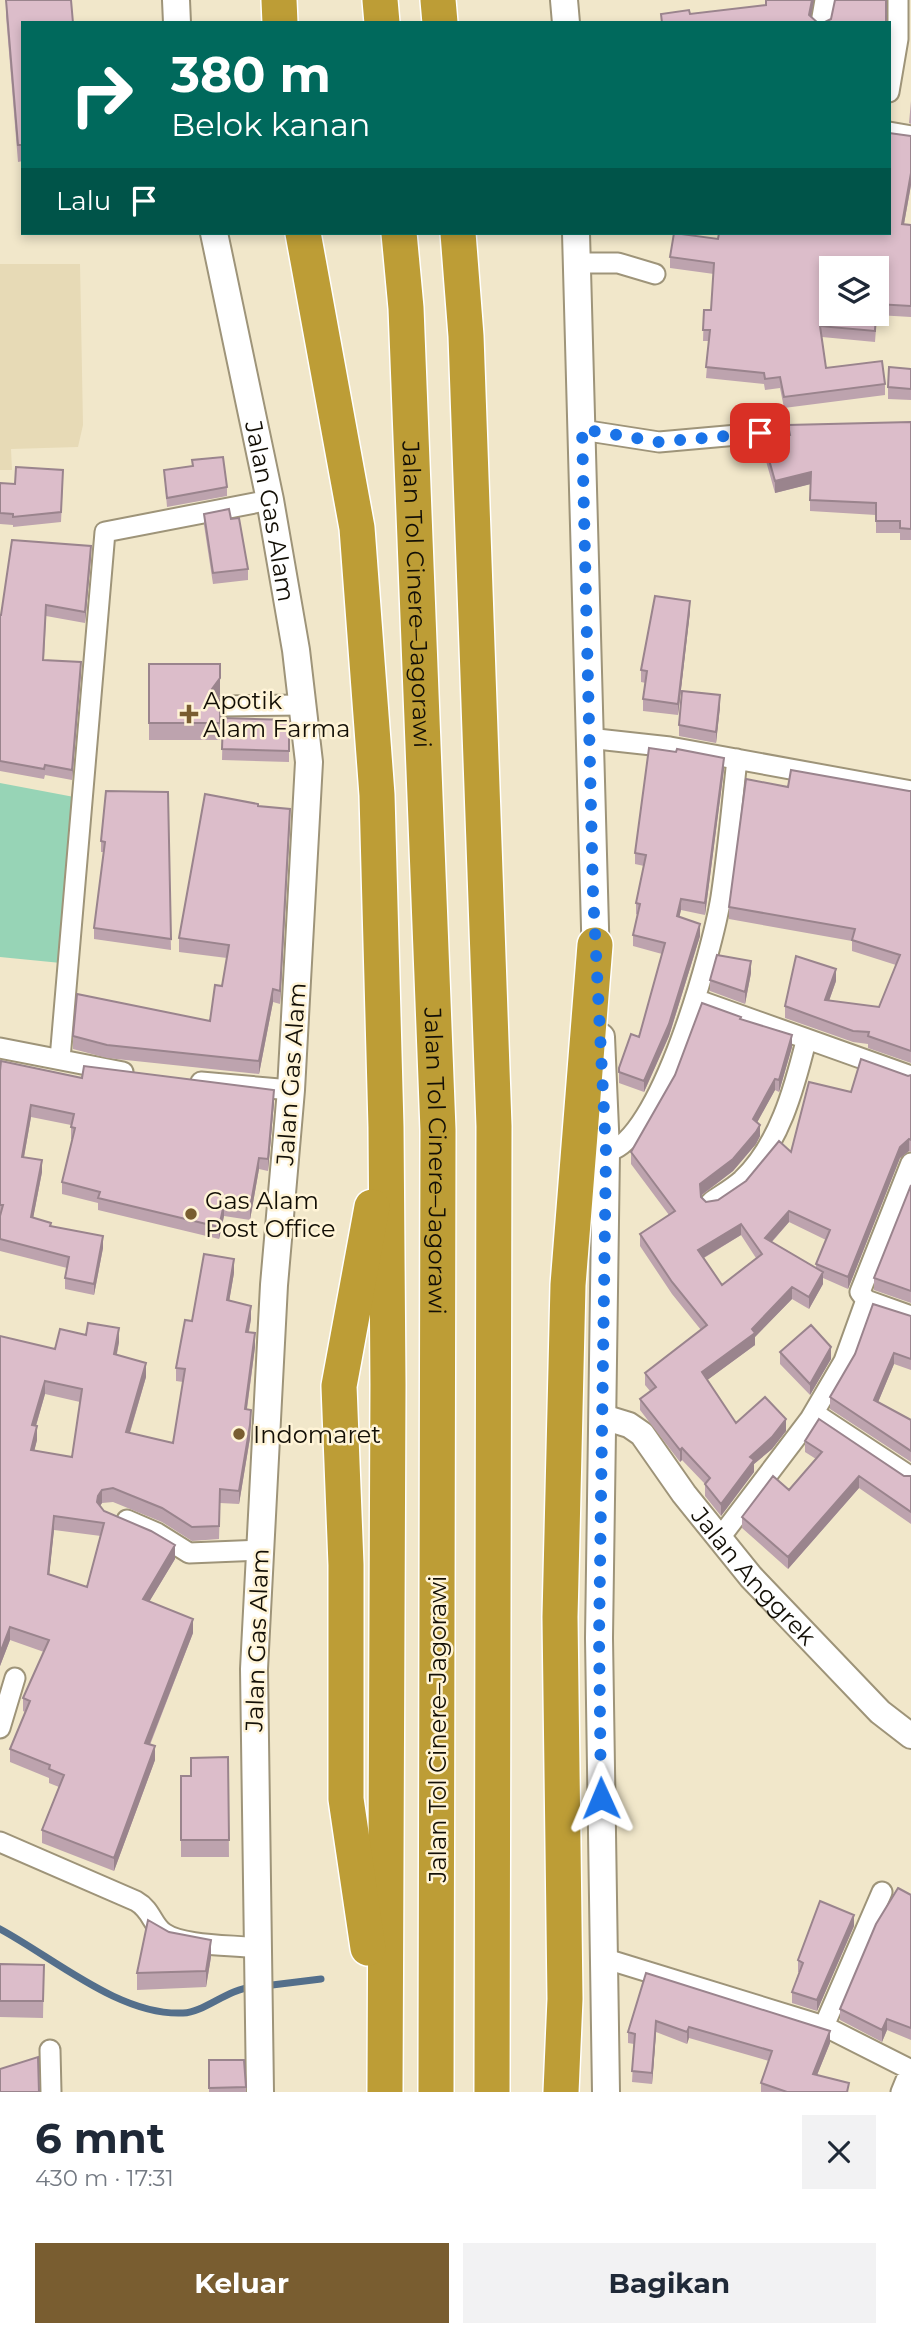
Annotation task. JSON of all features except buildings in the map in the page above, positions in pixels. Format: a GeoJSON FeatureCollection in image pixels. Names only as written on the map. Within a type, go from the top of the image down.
{"type":"FeatureCollection","features":[{"type":"Feature","properties":{"kind":"highway"},"geometry":{"type":"LineString","coordinates":[[279,0],[280,21]]}},
{"type":"Feature","properties":{"kind":"highway"},"geometry":{"type":"LineString","coordinates":[[380,0],[382,21]]}},
{"type":"Feature","properties":{"kind":"highway"},"geometry":{"type":"LineString","coordinates":[[438,0],[440,21]]}},
{"type":"Feature","properties":{"kind":"highway"},"geometry":{"type":"LineString","coordinates":[[303,235],[357,528],[377,795],[386,1128],[388,1398],[385,2077]]}},
{"type":"Feature","properties":{"kind":"highway","name":"Jalan Tol Cinere–Jagorawi"},"geometry":{"type":"LineString","coordinates":[[399,235],[406,308],[438,1130],[436,2092]]}},
{"type":"Feature","properties":{"kind":"highway"},"geometry":{"type":"LineString","coordinates":[[457,235],[466,336],[494,1126],[492,2092]]}},
{"type":"Feature","properties":{"kind":"highway"},"geometry":{"type":"LineString","coordinates":[[561,2092],[565,1998],[560,1617],[568,1284],[595,945]]}},
{"type":"Feature","properties":{"kind":"highway"},"geometry":{"type":"LineString","coordinates":[[385,2077],[346,1799],[346,1565],[339,1386],[386,1128]]}},
{"type":"Feature","properties":{"kind":"main road"},"geometry":{"type":"LineString","coordinates":[[176,0],[177,21]]}},
{"type":"Feature","properties":{"kind":"main road"},"geometry":{"type":"LineString","coordinates":[[564,0],[566,21]]}},
{"type":"Feature","properties":{"kind":"main road","name":"Jalan Gas Alam"},"geometry":{"type":"LineString","coordinates":[[214,235],[270,500],[303,705],[309,762],[291,1090],[274,1286],[252,1708],[260,2092]]}},
{"type":"Feature","properties":{"kind":"main road"},"geometry":{"type":"LineString","coordinates":[[576,235],[588,738],[606,1152],[599,1638],[606,2092]]}},
{"type":"Feature","properties":{"kind":"street"},"geometry":{"type":"LineString","coordinates":[[821,21],[825,0]]}},
{"type":"Feature","properties":{"kind":"street"},"geometry":{"type":"LineString","coordinates":[[891,80],[898,39],[898,0]]}},
{"type":"Feature","properties":{"kind":"street"},"geometry":{"type":"LineString","coordinates":[[891,132],[911,136]]}},
{"type":"Feature","properties":{"kind":"street"},"geometry":{"type":"LineString","coordinates":[[576,263],[618,263],[655,274]]}},
{"type":"Feature","properties":{"kind":"street"},"geometry":{"type":"LineString","coordinates":[[582,429],[659,442],[760,433]]}},
{"type":"Feature","properties":{"kind":"street"},"geometry":{"type":"LineString","coordinates":[[60,1059],[105,532],[270,500]]}},
{"type":"Feature","properties":{"kind":"street"},"geometry":{"type":"LineString","coordinates":[[224,706],[303,705]]}},
{"type":"Feature","properties":{"kind":"street"},"geometry":{"type":"LineString","coordinates":[[588,738],[670,747],[911,791]]}},
{"type":"Feature","properties":{"kind":"street"},"geometry":{"type":"LineString","coordinates":[[606,1152],[623,1146],[656,1102],[695,999],[720,899],[737,759]]}},
{"type":"Feature","properties":{"kind":"street"},"geometry":{"type":"LineString","coordinates":[[695,999],[806,1041],[911,1076]]}},
{"type":"Feature","properties":{"kind":"street"},"geometry":{"type":"LineString","coordinates":[[710,1202],[742,1180],[764,1154],[795,1085],[806,1041]]}},
{"type":"Feature","properties":{"kind":"street"},"geometry":{"type":"LineString","coordinates":[[0,1048],[146,1076]]}},
{"type":"Feature","properties":{"kind":"street"},"geometry":{"type":"LineString","coordinates":[[187,1081],[291,1090]]}},
{"type":"Feature","properties":{"kind":"street"},"geometry":{"type":"LineString","coordinates":[[911,1163],[859,1292],[866,1300],[911,1315]]}},
{"type":"Feature","properties":{"kind":"street"},"geometry":{"type":"LineString","coordinates":[[719,1539],[795,1443],[814,1413],[844,1361],[866,1300]]}},
{"type":"Feature","properties":{"kind":"street"},"geometry":{"type":"LineString","coordinates":[[814,1413],[911,1477]]}},
{"type":"Feature","properties":{"kind":"street","name":"Jalan Anggrek"},"geometry":{"type":"LineString","coordinates":[[603,1417],[629,1425],[642,1434],[719,1539],[751,1577],[880,1713],[911,1736]]}},
{"type":"Feature","properties":{"kind":"street"},"geometry":{"type":"LineString","coordinates":[[109,1513],[157,1533],[189,1553],[261,1550]]}},
{"type":"Feature","properties":{"kind":"street"},"geometry":{"type":"LineString","coordinates":[[0,1728],[15,1678]]}},
{"type":"Feature","properties":{"kind":"street"},"geometry":{"type":"LineString","coordinates":[[0,1842],[136,1901],[150,1910],[160,1929],[175,1938],[257,1958]]}},
{"type":"Feature","properties":{"kind":"street"},"geometry":{"type":"LineString","coordinates":[[824,2026],[881,1892]]}},
{"type":"Feature","properties":{"kind":"street"},"geometry":{"type":"LineString","coordinates":[[603,1958],[824,2026],[911,2070],[901,2092]]}},
{"type":"Feature","properties":{"kind":"street"},"geometry":{"type":"LineString","coordinates":[[50,2050],[51,2092]]}},
{"type":"Feature","properties":{"kind":"shaded area"},"geometry":{"type":"Polygon","coordinates":[[[0,264],[80,264],[83,425],[78,447],[11,449],[12,470],[0,470],[0,264]]]}},
{"type":"Feature","properties":{"kind":"green space"},"geometry":{"type":"Polygon","coordinates":[[[0,783],[90,800],[61,963],[0,957],[0,783]]]}},
{"type":"Feature","properties":{"kind":"waterway"},"geometry":{"type":"LineString","coordinates":[[0,1929],[88,1983],[135,2005],[159,2011],[191,2012],[234,1992],[253,1987]]}},
{"type":"Feature","properties":{"kind":"waterway"},"geometry":{"type":"LineString","coordinates":[[264,1986],[321,1979]]}},
{"type":"Feature","properties":{"kind":"place","name":"Apotik Alam Farma"},"geometry":{"type":"Point","coordinates":[189,714]}},
{"type":"Feature","properties":{"kind":"place","name":"Gas Alam Post Office"},"geometry":{"type":"Point","coordinates":[191,1214]}},
{"type":"Feature","properties":{"kind":"place","name":"Indomaret"},"geometry":{"type":"Point","coordinates":[239,1434]}},
{"type":"Feature","properties":{"kind":"route"},"geometry":{"type":"LineString","coordinates":[[601,1798],[599,1638],[606,1152],[593,893],[582,429],[659,442],[760,433]]}}]}
